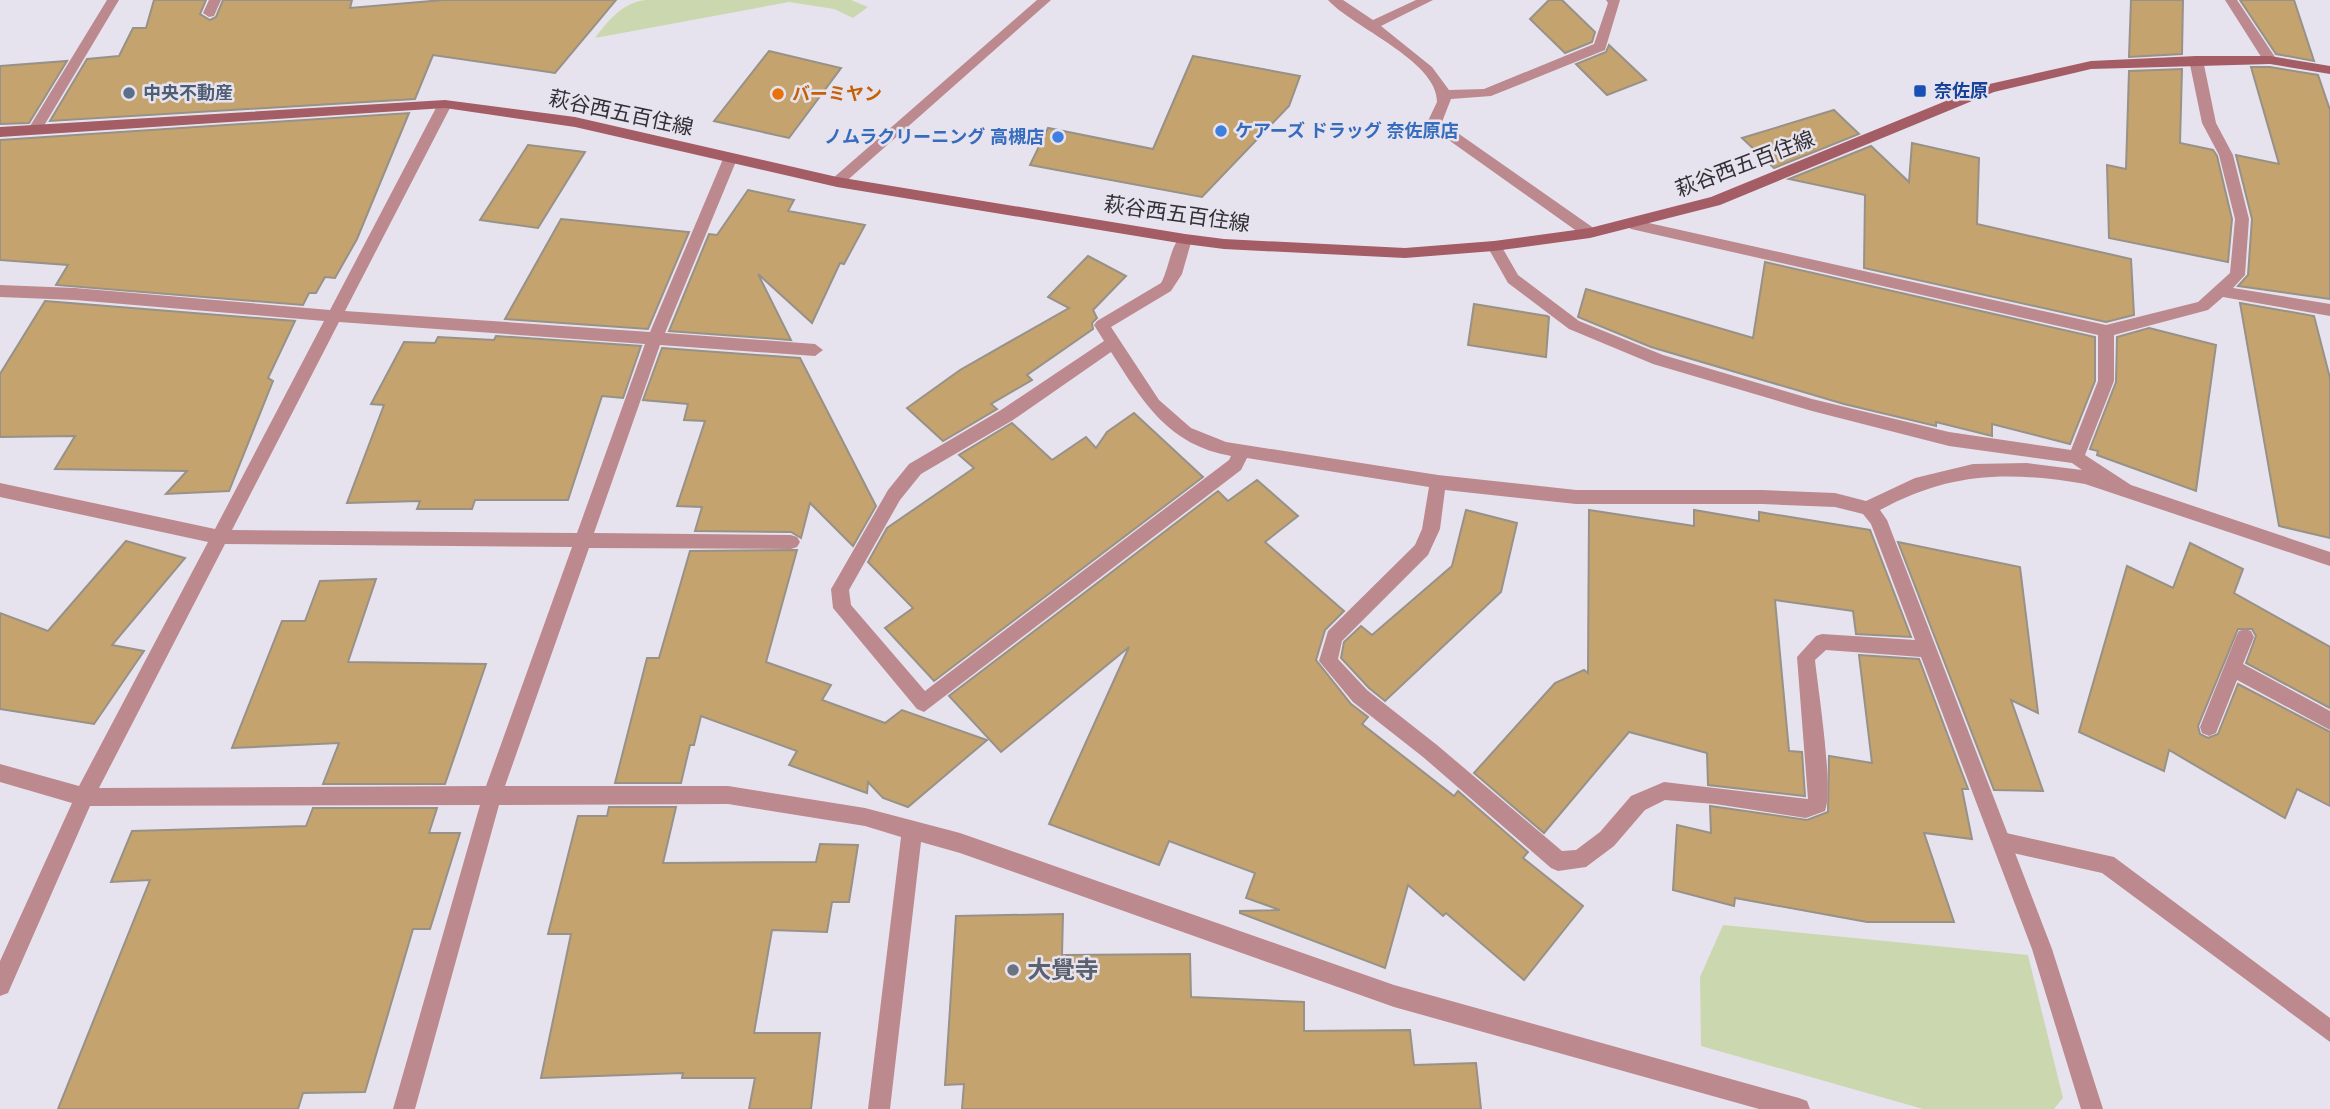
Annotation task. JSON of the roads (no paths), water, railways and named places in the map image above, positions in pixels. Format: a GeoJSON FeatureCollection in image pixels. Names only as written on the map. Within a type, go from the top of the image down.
{"type":"FeatureCollection","features":[{"type":"Feature","properties":{"kind":"main road","name":"萩谷西五百住線"},"geometry":{"type":"LineString","coordinates":[[0,132],[445,104],[575,122],[837,182],[1185,239],[1224,244],[1405,253],[1494,246],[1590,233],[1715,201],[1990,88],[2091,65],[2270,60],[2330,70]]}},
{"type":"Feature","properties":{"kind":"street"},"geometry":{"type":"LineString","coordinates":[[34,131],[113,0]]}},
{"type":"Feature","properties":{"kind":"street"},"geometry":{"type":"LineString","coordinates":[[837,182],[1045,0]]}},
{"type":"Feature","properties":{"kind":"street"},"geometry":{"type":"LineString","coordinates":[[1334,0],[1372,25],[1438,79],[1444,95],[1442,111],[1434,123],[1590,233]]}},
{"type":"Feature","properties":{"kind":"street"},"geometry":{"type":"LineString","coordinates":[[1372,25],[1427,0]]}},
{"type":"Feature","properties":{"kind":"street"},"geometry":{"type":"LineString","coordinates":[[1444,95],[1486,93],[1600,47],[1615,2],[1612,0]]}},
{"type":"Feature","properties":{"kind":"street"},"geometry":{"type":"LineString","coordinates":[[2231,0],[2270,60]]}},
{"type":"Feature","properties":{"kind":"street"},"geometry":{"type":"LineString","coordinates":[[1631,224],[2106,331],[2203,306],[2237,275],[2242,219],[2226,155],[2209,123],[2196,60]]}},
{"type":"Feature","properties":{"kind":"street"},"geometry":{"type":"LineString","coordinates":[[0,985],[84,797],[445,104]]}},
{"type":"Feature","properties":{"kind":"street"},"geometry":{"type":"LineString","coordinates":[[404,1109],[492,796],[655,338],[730,159]]}},
{"type":"Feature","properties":{"kind":"street"},"geometry":{"type":"LineString","coordinates":[[1185,239],[1174,274],[1166,287],[1102,325],[1153,404],[1185,433],[1242,451],[1438,482],[1576,497],[1762,496],[1835,500],[1868,508],[1878,520],[2042,949],[2092,1109]]}},
{"type":"Feature","properties":{"kind":"street"},"geometry":{"type":"LineString","coordinates":[[1494,246],[1513,279],[1574,325],[1659,360],[1812,405],[1949,439],[2076,457],[2126,491]]}},
{"type":"Feature","properties":{"kind":"street"},"geometry":{"type":"LineString","coordinates":[[0,291],[75,294],[334,316],[815,349]]}},
{"type":"Feature","properties":{"kind":"street"},"geometry":{"type":"LineString","coordinates":[[2220,291],[2330,310]]}},
{"type":"Feature","properties":{"kind":"street"},"geometry":{"type":"LineString","coordinates":[[2076,457],[2106,381],[2106,331]]}},
{"type":"Feature","properties":{"kind":"street"},"geometry":{"type":"LineString","coordinates":[[1113,343],[1007,415],[915,469],[894,495],[840,590],[842,608],[924,703],[1235,466],[1242,451]]}},
{"type":"Feature","properties":{"kind":"street"},"geometry":{"type":"LineString","coordinates":[[1868,508],[1912,484],[1999,466],[2043,469],[2085,477],[2330,559]]}},
{"type":"Feature","properties":{"kind":"street"},"geometry":{"type":"LineString","coordinates":[[1438,482],[1431,529],[1422,550],[1334,637],[1328,661],[1360,695],[1558,861],[1579,860],[1607,839],[1638,803],[1664,791],[1715,795],[1806,809],[1818,804],[1806,657],[1822,642],[1926,649]]}},
{"type":"Feature","properties":{"kind":"street"},"geometry":{"type":"LineString","coordinates":[[0,490],[219,537],[791,542]]}},
{"type":"Feature","properties":{"kind":"street"},"geometry":{"type":"LineString","coordinates":[[2209,727],[2245,638]]}},
{"type":"Feature","properties":{"kind":"street"},"geometry":{"type":"LineString","coordinates":[[2233,667],[2330,721]]}},
{"type":"Feature","properties":{"kind":"street"},"geometry":{"type":"LineString","coordinates":[[0,773],[84,797],[728,795],[865,817],[960,843],[1394,996],[1799,1109]]}},
{"type":"Feature","properties":{"kind":"street"},"geometry":{"type":"LineString","coordinates":[[879,1109],[912,831]]}},
{"type":"Feature","properties":{"kind":"street"},"geometry":{"type":"LineString","coordinates":[[2002,842],[2107,864],[2330,1031]]}},
{"type":"Feature","properties":{"kind":"place","name":"奈佐原"},"geometry":{"type":"Point","coordinates":[1920,91]}},
{"type":"Feature","properties":{"kind":"place","name":"中央不動産"},"geometry":{"type":"Point","coordinates":[129,93]}},
{"type":"Feature","properties":{"kind":"place","name":"バーミヤン"},"geometry":{"type":"Point","coordinates":[778,94]}},
{"type":"Feature","properties":{"kind":"place","name":"ケアーズ ドラッグ 奈佐原店"},"geometry":{"type":"Point","coordinates":[1221,131]}},
{"type":"Feature","properties":{"kind":"place","name":"ノムラクリーニング 高槻店"},"geometry":{"type":"Point","coordinates":[1058,137]}},
{"type":"Feature","properties":{"kind":"place","name":"大覺寺"},"geometry":{"type":"Point","coordinates":[1013,970]}}]}
